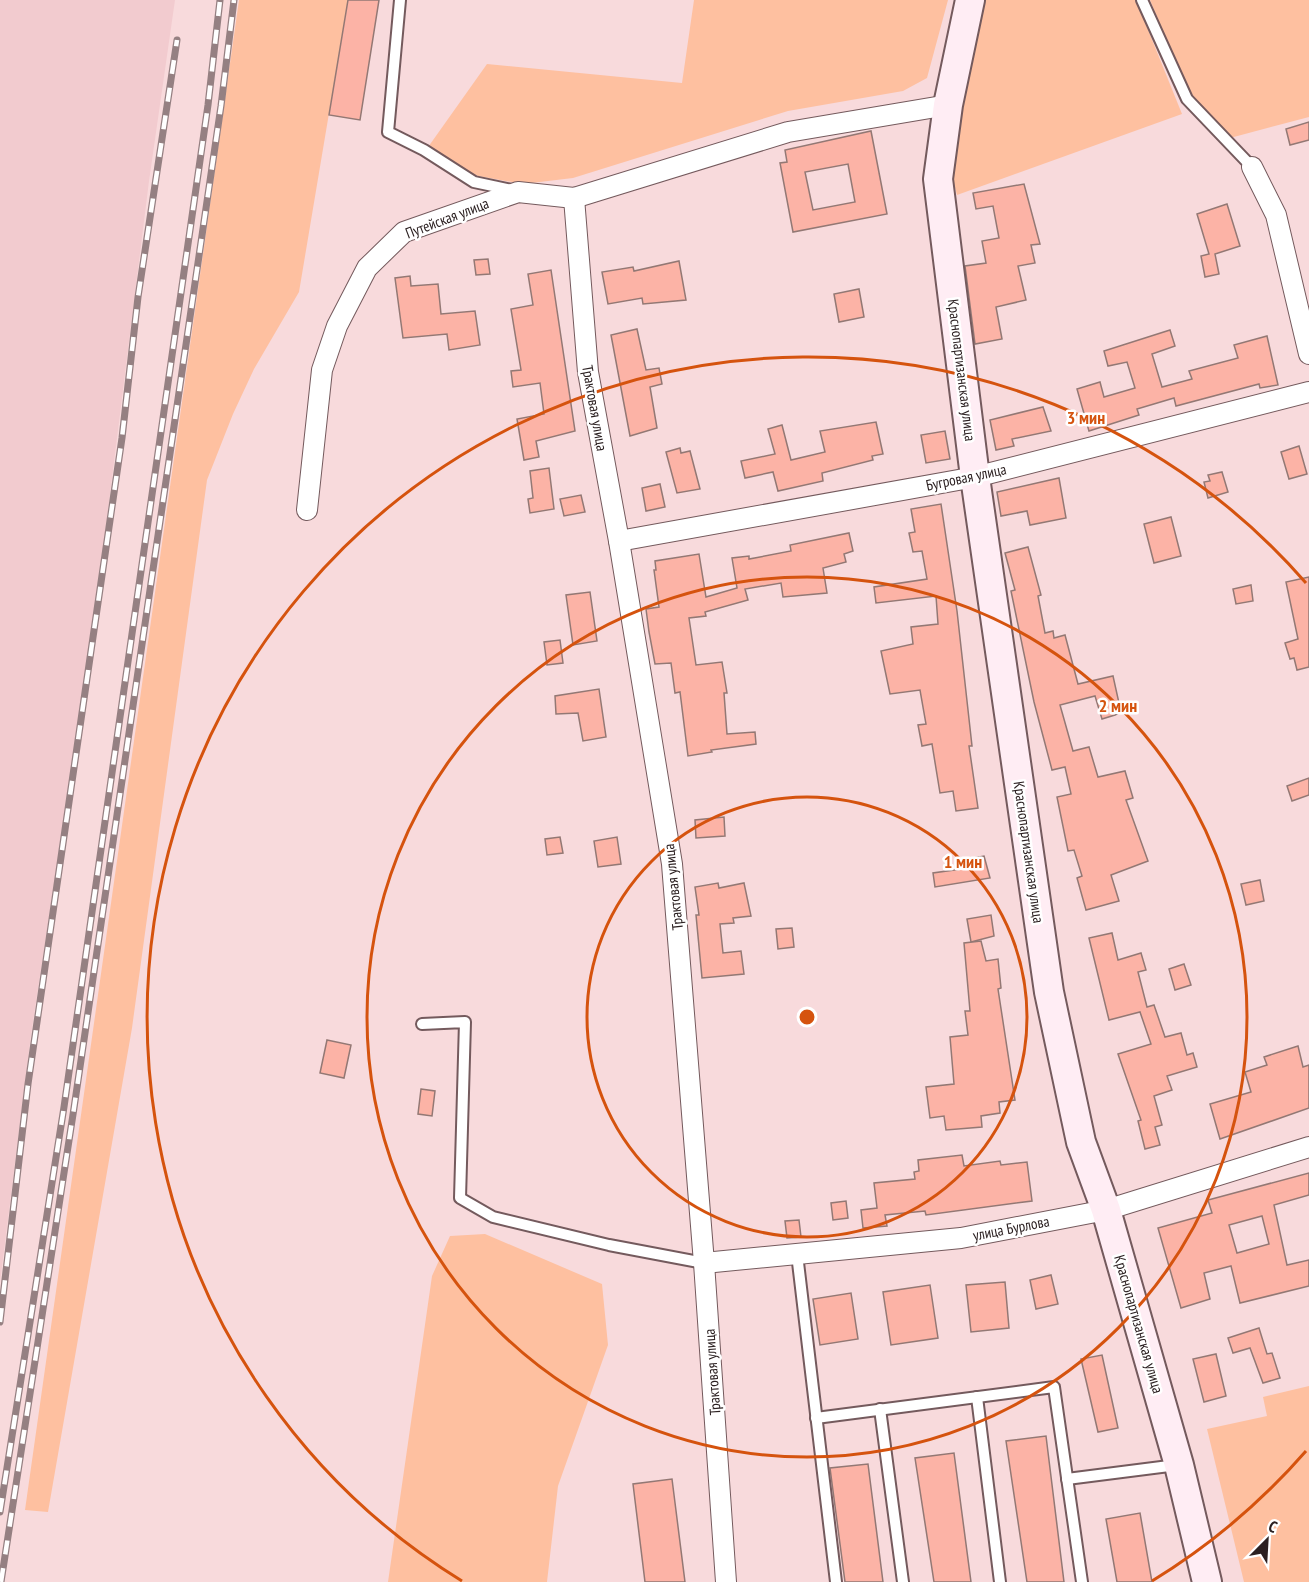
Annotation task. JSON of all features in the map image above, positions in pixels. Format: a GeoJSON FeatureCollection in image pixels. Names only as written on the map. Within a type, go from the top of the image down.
{"type":"FeatureCollection","features":[{"type":"Feature","properties":{"kind":"street","name":"Краснопартизанская улица"},"geometry":{"type":"LineString","coordinates":[[970,0],[948,105],[938,179],[975,477],[1049,993],[1081,1142],[1106,1210],[1179,1465],[1207,1582]]}},
{"type":"Feature","properties":{"kind":"street"},"geometry":{"type":"LineString","coordinates":[[574,198],[788,132],[948,105]]}},
{"type":"Feature","properties":{"kind":"street"},"geometry":{"type":"LineString","coordinates":[[1252,167],[1276,215],[1309,354]]}},
{"type":"Feature","properties":{"kind":"street","name":"Путейская улица"},"geometry":{"type":"LineString","coordinates":[[307,510],[322,370],[337,326],[367,268],[404,232],[518,192],[574,198]]}},
{"type":"Feature","properties":{"kind":"street","name":"Трактовая улица"},"geometry":{"type":"LineString","coordinates":[[574,198],[588,372],[619,541],[672,864],[704,1263],[726,1582]]}},
{"type":"Feature","properties":{"kind":"street","name":"Бугровая улица"},"geometry":{"type":"LineString","coordinates":[[619,541],[975,477],[1309,392]]}},
{"type":"Feature","properties":{"kind":"street","name":"улица Бурлова"},"geometry":{"type":"LineString","coordinates":[[704,1263],[961,1238],[1106,1210],[1309,1147]]}},
{"type":"Feature","properties":{"kind":"lane"},"geometry":{"type":"LineString","coordinates":[[400,0],[388,132],[424,150],[474,182],[518,192]]}},
{"type":"Feature","properties":{"kind":"lane"},"geometry":{"type":"LineString","coordinates":[[1142,0],[1187,99],[1252,167]]}},
{"type":"Feature","properties":{"kind":"lane"},"geometry":{"type":"LineString","coordinates":[[422,1024],[465,1022],[460,1198],[493,1217],[609,1245],[704,1263]]}},
{"type":"Feature","properties":{"kind":"lane"},"geometry":{"type":"LineString","coordinates":[[797,1254],[836,1582]]}},
{"type":"Feature","properties":{"kind":"lane"},"geometry":{"type":"LineString","coordinates":[[816,1418],[1054,1387],[1082,1582]]}},
{"type":"Feature","properties":{"kind":"lane"},"geometry":{"type":"LineString","coordinates":[[977,1397],[1000,1582]]}},
{"type":"Feature","properties":{"kind":"lane"},"geometry":{"type":"LineString","coordinates":[[880,1410],[903,1582]]}},
{"type":"Feature","properties":{"kind":"lane"},"geometry":{"type":"LineString","coordinates":[[1067,1479],[1179,1465]]}},
{"type":"Feature","properties":{"kind":"shaded area"},"geometry":{"type":"Polygon","coordinates":[[[0,0],[175,0],[149,181],[95,615],[31,1035],[0,1283],[0,0]]]}},
{"type":"Feature","properties":{"kind":"shaded area"},"geometry":{"type":"Polygon","coordinates":[[[239,0],[348,0],[299,292],[254,369],[207,480],[132,1028],[48,1512],[25,1510],[239,0]]]}},
{"type":"Feature","properties":{"kind":"shaded area"},"geometry":{"type":"Polygon","coordinates":[[[694,0],[948,0],[927,78],[903,91],[788,111],[573,178],[523,184],[478,176],[447,163],[426,150],[487,64],[682,83],[694,0]]]}},
{"type":"Feature","properties":{"kind":"shaded area"},"geometry":{"type":"Polygon","coordinates":[[[985,0],[1136,0],[1182,114],[957,195],[949,166],[985,0]]]}},
{"type":"Feature","properties":{"kind":"shaded area"},"geometry":{"type":"Polygon","coordinates":[[[1150,0],[1309,0],[1309,117],[1230,138],[1190,98],[1150,0]]]}},
{"type":"Feature","properties":{"kind":"shaded area"},"geometry":{"type":"Polygon","coordinates":[[[485,1234],[602,1284],[608,1345],[558,1486],[547,1582],[388,1582],[432,1276],[450,1236],[485,1234]]]}},
{"type":"Feature","properties":{"kind":"shaded area"},"geometry":{"type":"Polygon","coordinates":[[[1309,1386],[1309,1582],[1244,1582],[1207,1429],[1267,1416],[1263,1397],[1309,1386]]]}},
{"type":"Feature","properties":{"kind":"building"},"geometry":{"type":"Polygon","coordinates":[[[348,0],[379,0],[360,120],[329,115],[348,0]]]}},
{"type":"Feature","properties":{"kind":"building"},"geometry":{"type":"Polygon","coordinates":[[[1309,122],[1309,140],[1290,145],[1286,129],[1309,122]]]}},
{"type":"Feature","properties":{"kind":"building"},"geometry":{"type":"Polygon","coordinates":[[[871,131],[887,214],[793,232],[780,163],[787,162],[785,150],[871,131]],[[848,164],[805,172],[813,210],[855,202],[848,164]]]}},
{"type":"Feature","properties":{"kind":"building"},"geometry":{"type":"Polygon","coordinates":[[[1024,184],[1040,244],[1031,245],[1035,263],[1018,266],[1026,300],[996,307],[1002,339],[975,344],[965,266],[986,263],[982,241],[999,238],[993,206],[976,209],[973,193],[1024,184]]]}},
{"type":"Feature","properties":{"kind":"building"},"geometry":{"type":"Polygon","coordinates":[[[1227,204],[1240,246],[1215,254],[1219,274],[1205,277],[1201,256],[1209,254],[1197,214],[1227,204]]]}},
{"type":"Feature","properties":{"kind":"building"},"geometry":{"type":"Polygon","coordinates":[[[488,259],[490,274],[476,275],[474,260],[488,259]]]}},
{"type":"Feature","properties":{"kind":"building"},"geometry":{"type":"Polygon","coordinates":[[[679,261],[686,300],[643,304],[642,298],[608,304],[602,272],[633,267],[634,271],[679,261]]]}},
{"type":"Feature","properties":{"kind":"building"},"geometry":{"type":"Polygon","coordinates":[[[551,270],[575,431],[536,441],[539,457],[524,460],[517,419],[544,414],[540,383],[513,387],[511,371],[521,370],[511,309],[533,305],[528,274],[551,270]]]}},
{"type":"Feature","properties":{"kind":"building"},"geometry":{"type":"Polygon","coordinates":[[[410,276],[411,286],[438,284],[441,314],[475,311],[480,345],[449,350],[447,334],[403,338],[395,278],[410,276]]]}},
{"type":"Feature","properties":{"kind":"building"},"geometry":{"type":"Polygon","coordinates":[[[859,289],[864,317],[839,322],[834,294],[859,289]]]}},
{"type":"Feature","properties":{"kind":"building"},"geometry":{"type":"Polygon","coordinates":[[[637,329],[646,370],[659,368],[662,384],[650,387],[657,428],[630,436],[611,335],[637,329]]]}},
{"type":"Feature","properties":{"kind":"building"},"geometry":{"type":"Polygon","coordinates":[[[1170,330],[1175,346],[1152,354],[1162,387],[1192,379],[1189,371],[1238,358],[1234,345],[1267,336],[1278,385],[1260,388],[1259,384],[1176,406],[1174,398],[1137,409],[1139,415],[1089,431],[1077,389],[1100,382],[1104,397],[1135,388],[1127,362],[1108,366],[1104,351],[1170,330]]]}},
{"type":"Feature","properties":{"kind":"building"},"geometry":{"type":"Polygon","coordinates":[[[1043,407],[1051,431],[1012,439],[1014,446],[996,450],[990,420],[1043,407]]]}},
{"type":"Feature","properties":{"kind":"building"},"geometry":{"type":"Polygon","coordinates":[[[876,422],[883,454],[872,456],[873,460],[822,473],[823,481],[778,491],[773,472],[745,478],[741,461],[775,454],[768,429],[782,425],[791,460],[825,452],[820,431],[876,422]]]}},
{"type":"Feature","properties":{"kind":"building"},"geometry":{"type":"Polygon","coordinates":[[[945,431],[950,459],[926,463],[921,435],[945,431]]]}},
{"type":"Feature","properties":{"kind":"building"},"geometry":{"type":"Polygon","coordinates":[[[1299,446],[1307,474],[1289,479],[1281,452],[1299,446]]]}},
{"type":"Feature","properties":{"kind":"building"},"geometry":{"type":"Polygon","coordinates":[[[680,448],[681,453],[690,451],[700,489],[677,493],[666,452],[680,448]]]}},
{"type":"Feature","properties":{"kind":"building"},"geometry":{"type":"Polygon","coordinates":[[[549,468],[554,509],[530,513],[528,499],[533,498],[530,471],[549,468]]]}},
{"type":"Feature","properties":{"kind":"building"},"geometry":{"type":"Polygon","coordinates":[[[1222,472],[1228,492],[1208,498],[1204,482],[1210,481],[1208,475],[1222,472]]]}},
{"type":"Feature","properties":{"kind":"building"},"geometry":{"type":"Polygon","coordinates":[[[1059,478],[1066,518],[1030,525],[1027,511],[1001,516],[997,492],[1059,478]]]}},
{"type":"Feature","properties":{"kind":"building"},"geometry":{"type":"Polygon","coordinates":[[[660,484],[665,507],[646,511],[642,488],[660,484]]]}},
{"type":"Feature","properties":{"kind":"building"},"geometry":{"type":"Polygon","coordinates":[[[581,495],[585,512],[564,516],[560,499],[581,495]]]}},
{"type":"Feature","properties":{"kind":"building"},"geometry":{"type":"Polygon","coordinates":[[[941,504],[957,611],[972,746],[969,746],[978,808],[956,811],[953,791],[940,793],[932,744],[922,746],[918,725],[926,724],[920,690],[890,694],[881,651],[913,644],[911,627],[938,624],[936,596],[876,603],[874,587],[927,579],[922,551],[913,552],[909,533],[915,532],[911,509],[941,504]]]}},
{"type":"Feature","properties":{"kind":"building"},"geometry":{"type":"Polygon","coordinates":[[[1171,517],[1181,556],[1154,563],[1144,524],[1171,517]]]}},
{"type":"Feature","properties":{"kind":"building"},"geometry":{"type":"Polygon","coordinates":[[[849,533],[853,551],[844,554],[846,562],[823,568],[827,593],[783,597],[781,583],[745,589],[748,600],[705,612],[706,616],[689,618],[696,665],[722,662],[727,693],[724,693],[727,734],[755,732],[756,744],[711,750],[712,752],[688,756],[680,692],[675,693],[671,663],[655,664],[649,632],[646,609],[659,607],[655,561],[699,554],[706,597],[737,588],[732,558],[749,556],[749,559],[791,551],[790,545],[849,533]]]}},
{"type":"Feature","properties":{"kind":"building"},"geometry":{"type":"Polygon","coordinates":[[[1028,547],[1041,595],[1038,596],[1045,633],[1053,631],[1054,638],[1065,635],[1078,684],[1113,676],[1121,712],[1102,719],[1095,696],[1060,705],[1073,751],[1089,747],[1098,777],[1125,771],[1133,798],[1126,800],[1148,861],[1111,875],[1119,901],[1086,910],[1077,878],[1082,876],[1074,850],[1068,851],[1057,797],[1071,794],[1065,767],[1052,770],[1034,702],[1011,591],[1015,590],[1005,553],[1028,547]]]}},
{"type":"Feature","properties":{"kind":"building"},"geometry":{"type":"Polygon","coordinates":[[[1309,577],[1309,667],[1297,670],[1294,658],[1290,659],[1285,643],[1298,639],[1286,582],[1309,577]]]}},
{"type":"Feature","properties":{"kind":"building"},"geometry":{"type":"Polygon","coordinates":[[[1251,585],[1253,601],[1236,604],[1233,589],[1251,585]]]}},
{"type":"Feature","properties":{"kind":"building"},"geometry":{"type":"Polygon","coordinates":[[[590,592],[597,641],[573,645],[566,595],[590,592]]]}},
{"type":"Feature","properties":{"kind":"building"},"geometry":{"type":"Polygon","coordinates":[[[560,640],[563,663],[547,665],[544,642],[560,640]]]}},
{"type":"Feature","properties":{"kind":"building"},"geometry":{"type":"Polygon","coordinates":[[[599,689],[606,737],[583,741],[578,713],[556,714],[555,696],[599,689]]]}},
{"type":"Feature","properties":{"kind":"building"},"geometry":{"type":"Polygon","coordinates":[[[1309,778],[1309,795],[1292,801],[1287,786],[1309,778]]]}},
{"type":"Feature","properties":{"kind":"building"},"geometry":{"type":"Polygon","coordinates":[[[724,817],[725,836],[696,838],[695,820],[724,817]]]}},
{"type":"Feature","properties":{"kind":"building"},"geometry":{"type":"Polygon","coordinates":[[[560,837],[563,853],[547,855],[545,839],[560,837]]]}},
{"type":"Feature","properties":{"kind":"building"},"geometry":{"type":"Polygon","coordinates":[[[617,837],[621,864],[598,867],[594,841],[617,837]]]}},
{"type":"Feature","properties":{"kind":"building"},"geometry":{"type":"Polygon","coordinates":[[[984,856],[990,878],[935,887],[933,873],[968,868],[967,859],[984,856]]]}},
{"type":"Feature","properties":{"kind":"building"},"geometry":{"type":"Polygon","coordinates":[[[1260,880],[1264,901],[1246,905],[1241,884],[1260,880]]]}},
{"type":"Feature","properties":{"kind":"building"},"geometry":{"type":"Polygon","coordinates":[[[718,883],[719,888],[744,883],[751,916],[733,918],[734,923],[720,924],[723,953],[741,951],[744,974],[702,978],[696,915],[699,915],[695,887],[718,883]]]}},
{"type":"Feature","properties":{"kind":"building"},"geometry":{"type":"Polygon","coordinates":[[[991,915],[994,936],[971,942],[967,919],[991,915]]]}},
{"type":"Feature","properties":{"kind":"building"},"geometry":{"type":"Polygon","coordinates":[[[792,928],[794,947],[778,949],[776,929],[792,928]]]}},
{"type":"Feature","properties":{"kind":"building"},"geometry":{"type":"Polygon","coordinates":[[[1112,933],[1118,960],[1141,953],[1146,970],[1138,972],[1147,1007],[1154,1005],[1165,1037],[1181,1033],[1187,1055],[1193,1053],[1197,1067],[1167,1076],[1172,1090],[1154,1096],[1162,1125],[1155,1127],[1160,1145],[1145,1149],[1138,1121],[1141,1120],[1118,1054],[1151,1044],[1140,1012],[1109,1020],[1089,938],[1112,933]]]}},
{"type":"Feature","properties":{"kind":"building"},"geometry":{"type":"Polygon","coordinates":[[[981,941],[986,961],[998,959],[1001,988],[998,989],[1015,1100],[999,1102],[1000,1113],[981,1116],[982,1127],[946,1130],[944,1116],[930,1118],[926,1087],[954,1084],[950,1037],[968,1035],[965,1011],[970,1011],[964,943],[981,941]]]}},
{"type":"Feature","properties":{"kind":"building"},"geometry":{"type":"Polygon","coordinates":[[[1184,964],[1191,985],[1175,990],[1169,969],[1184,964]]]}},
{"type":"Feature","properties":{"kind":"building"},"geometry":{"type":"Polygon","coordinates":[[[327,1040],[351,1045],[344,1078],[320,1073],[327,1040]]]}},
{"type":"Feature","properties":{"kind":"building"},"geometry":{"type":"Polygon","coordinates":[[[1298,1046],[1303,1067],[1309,1065],[1309,1108],[1220,1139],[1210,1104],[1251,1092],[1245,1072],[1267,1065],[1264,1057],[1298,1046]]]}},
{"type":"Feature","properties":{"kind":"building"},"geometry":{"type":"Polygon","coordinates":[[[421,1089],[435,1091],[432,1116],[418,1114],[421,1089]]]}},
{"type":"Feature","properties":{"kind":"building"},"geometry":{"type":"Polygon","coordinates":[[[962,1155],[964,1166],[1000,1161],[1001,1165],[1027,1162],[1032,1201],[926,1215],[925,1211],[885,1215],[887,1226],[863,1228],[861,1210],[877,1208],[874,1183],[915,1179],[914,1172],[919,1171],[918,1160],[962,1155]]]}},
{"type":"Feature","properties":{"kind":"building"},"geometry":{"type":"Polygon","coordinates":[[[1309,1173],[1309,1195],[1274,1205],[1287,1265],[1309,1260],[1309,1286],[1240,1303],[1231,1266],[1204,1273],[1210,1299],[1181,1308],[1158,1228],[1212,1213],[1208,1200],[1309,1173]],[[1262,1216],[1229,1225],[1237,1253],[1269,1244],[1262,1216]]]}},
{"type":"Feature","properties":{"kind":"building"},"geometry":{"type":"Polygon","coordinates":[[[846,1201],[848,1218],[833,1220],[831,1203],[846,1201]]]}},
{"type":"Feature","properties":{"kind":"building"},"geometry":{"type":"Polygon","coordinates":[[[799,1220],[801,1237],[787,1238],[785,1221],[799,1220]]]}},
{"type":"Feature","properties":{"kind":"building"},"geometry":{"type":"Polygon","coordinates":[[[1051,1275],[1058,1304],[1036,1309],[1030,1280],[1051,1275]]]}},
{"type":"Feature","properties":{"kind":"building"},"geometry":{"type":"Polygon","coordinates":[[[1005,1282],[1009,1328],[971,1332],[966,1285],[1005,1282]]]}},
{"type":"Feature","properties":{"kind":"building"},"geometry":{"type":"Polygon","coordinates":[[[930,1285],[938,1338],[891,1345],[883,1292],[930,1285]]]}},
{"type":"Feature","properties":{"kind":"building"},"geometry":{"type":"Polygon","coordinates":[[[851,1293],[858,1339],[820,1345],[813,1299],[851,1293]]]}},
{"type":"Feature","properties":{"kind":"building"},"geometry":{"type":"Polygon","coordinates":[[[1259,1328],[1267,1354],[1272,1353],[1280,1378],[1263,1383],[1250,1348],[1233,1353],[1228,1338],[1259,1328]]]}},
{"type":"Feature","properties":{"kind":"building"},"geometry":{"type":"Polygon","coordinates":[[[1216,1354],[1226,1396],[1204,1402],[1193,1359],[1216,1354]]]}},
{"type":"Feature","properties":{"kind":"building"},"geometry":{"type":"Polygon","coordinates":[[[1102,1355],[1118,1428],[1098,1432],[1081,1359],[1102,1355]]]}},
{"type":"Feature","properties":{"kind":"building"},"geometry":{"type":"Polygon","coordinates":[[[1046,1436],[1064,1582],[1027,1582],[1006,1441],[1046,1436]]]}},
{"type":"Feature","properties":{"kind":"building"},"geometry":{"type":"Polygon","coordinates":[[[954,1453],[971,1582],[934,1582],[915,1458],[954,1453]]]}},
{"type":"Feature","properties":{"kind":"building"},"geometry":{"type":"Polygon","coordinates":[[[868,1464],[883,1582],[845,1582],[830,1468],[868,1464]]]}},
{"type":"Feature","properties":{"kind":"building"},"geometry":{"type":"Polygon","coordinates":[[[672,1479],[685,1582],[645,1582],[633,1484],[672,1479]]]}},
{"type":"Feature","properties":{"kind":"building"},"geometry":{"type":"Polygon","coordinates":[[[1140,1513],[1152,1582],[1117,1582],[1106,1519],[1140,1513]]]}},
{"type":"Feature","properties":{"kind":"railway"},"geometry":{"type":"LineString","coordinates":[[0,1512],[64,1107],[208,105],[220,0]]}},
{"type":"Feature","properties":{"kind":"railway"},"geometry":{"type":"LineString","coordinates":[[1,1582],[74,1108],[221,106],[234,0]]}},
{"type":"Feature","properties":{"kind":"railway"},"geometry":{"type":"LineString","coordinates":[[0,1322],[28,1084],[122,438],[138,297],[177,40]]}}]}
